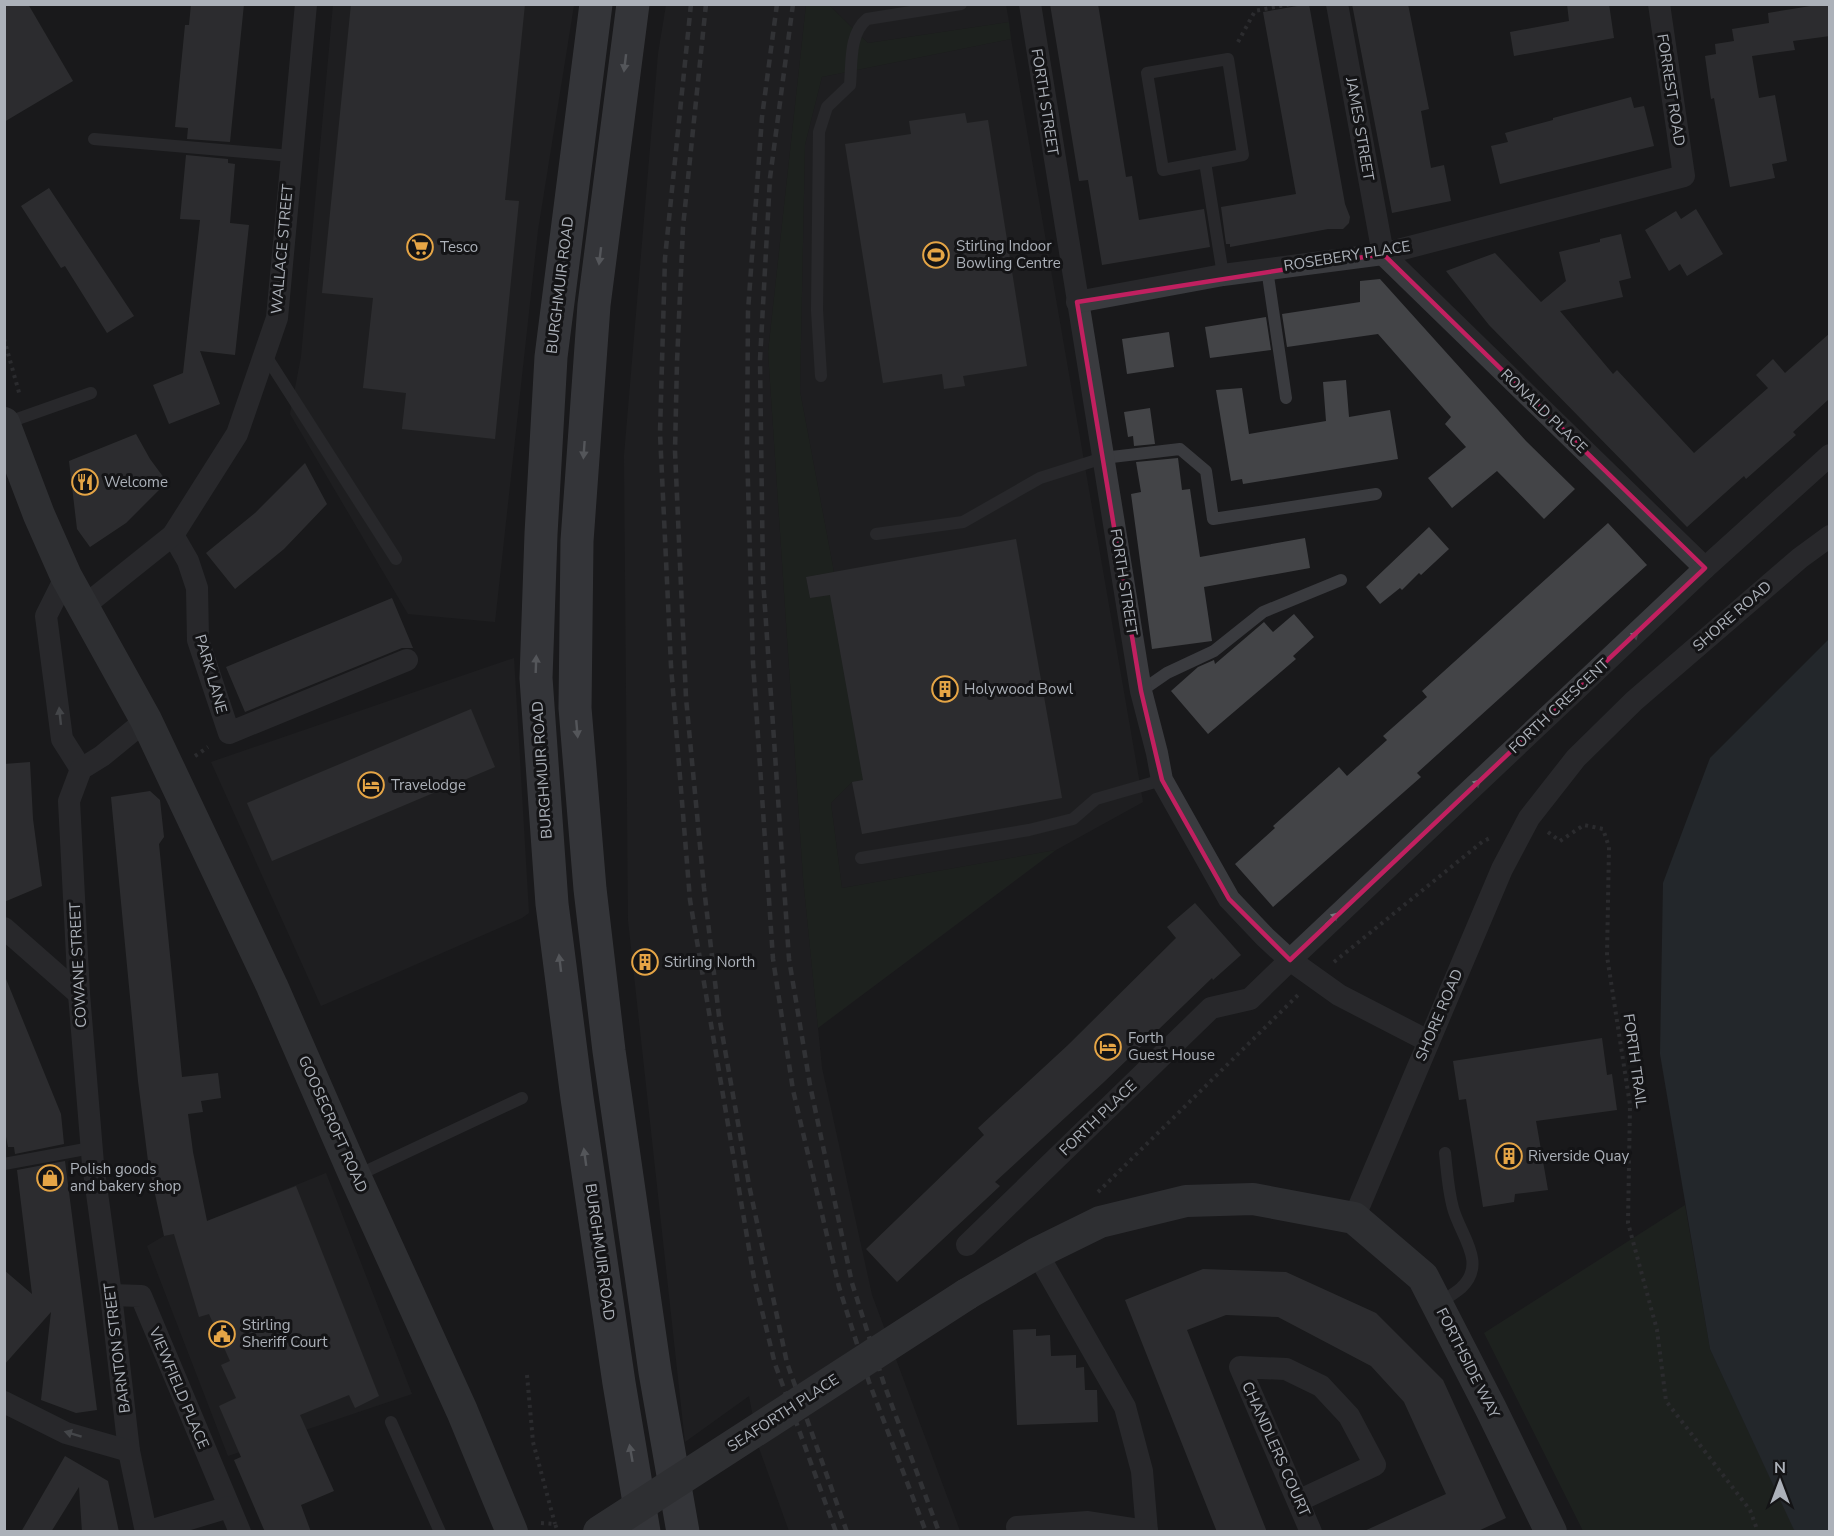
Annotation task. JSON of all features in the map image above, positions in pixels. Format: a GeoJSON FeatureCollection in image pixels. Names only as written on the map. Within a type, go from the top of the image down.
{"type":"FeatureCollection","features":[{"type":"Feature","properties":{"kind":"main road","name":"BURGHMUIR ROAD"},"geometry":{"type":"LineString","coordinates":[[596,4],[551,357],[536,678],[555,927],[577,1098],[619,1383],[644,1532]]}},
{"type":"Feature","properties":{"kind":"main road"},"geometry":{"type":"LineString","coordinates":[[633,4],[594,305],[578,541],[575,708],[590,889],[609,1051],[655,1372],[683,1532]]}},
{"type":"Feature","properties":{"kind":"street","name":"WALLACE STREET"},"geometry":{"type":"LineString","coordinates":[[83,607],[173,535],[237,434],[277,318],[306,4]]}},
{"type":"Feature","properties":{"kind":"street","name":"FORTH STREET"},"geometry":{"type":"LineString","coordinates":[[1029,4],[1141,691],[1162,780],[1229,899],[1265,937],[1290,960],[1339,995],[1428,1041]]}},
{"type":"Feature","properties":{"kind":"street","name":"JAMES STREET"},"geometry":{"type":"LineString","coordinates":[[1337,4],[1383,254]]}},
{"type":"Feature","properties":{"kind":"street","name":"FORREST ROAD"},"geometry":{"type":"LineString","coordinates":[[1659,4],[1684,176]]}},
{"type":"Feature","properties":{"kind":"street","name":"ROSEBERY PLACE"},"geometry":{"type":"LineString","coordinates":[[1077,302],[1223,275],[1383,254],[1684,176]]}},
{"type":"Feature","properties":{"kind":"street","name":"RONALD PLACE"},"geometry":{"type":"LineString","coordinates":[[1383,254],[1705,568]]}},
{"type":"Feature","properties":{"kind":"street"},"geometry":{"type":"LineString","coordinates":[[4,423],[39,515],[66,576],[146,720],[102,756],[81,769],[62,739],[46,616],[66,576]]}},
{"type":"Feature","properties":{"kind":"street","name":"FORTH CRESCENT"},"geometry":{"type":"LineString","coordinates":[[1290,960],[1705,568],[1830,455]]}},
{"type":"Feature","properties":{"kind":"street","name":"PARK LANE"},"geometry":{"type":"LineString","coordinates":[[173,535],[188,561],[197,588],[198,640],[229,733],[407,660]]}},
{"type":"Feature","properties":{"kind":"street","name":"SHORE ROAD"},"geometry":{"type":"LineString","coordinates":[[1354,1218],[1502,869],[1529,818],[1576,758],[1634,701],[1800,558],[1830,536]]}},
{"type":"Feature","properties":{"kind":"street","name":"GOOSECROFT ROAD"},"geometry":{"type":"LineString","coordinates":[[146,720],[272,986],[462,1411],[512,1532]]}},
{"type":"Feature","properties":{"kind":"street","name":"COWANE STREET"},"geometry":{"type":"LineString","coordinates":[[81,769],[69,801],[79,994],[92,1156]]}},
{"type":"Feature","properties":{"kind":"street"},"geometry":{"type":"LineString","coordinates":[[4,928],[79,994]]}},
{"type":"Feature","properties":{"kind":"street","name":"FORTH PLACE"},"geometry":{"type":"LineString","coordinates":[[967,1245],[1211,1008],[1251,999],[1290,960]]}},
{"type":"Feature","properties":{"kind":"street","name":"BARNTON STREET"},"geometry":{"type":"LineString","coordinates":[[92,1156],[129,1450],[146,1532]]}},
{"type":"Feature","properties":{"kind":"street"},"geometry":{"type":"LineString","coordinates":[[1017,1527],[1088,1522],[1147,1531],[1142,1472],[1125,1407],[1037,1253],[1100,1222],[1186,1201],[1253,1199],[1354,1218]]}},
{"type":"Feature","properties":{"kind":"street","name":"FORTHSIDE WAY"},"geometry":{"type":"LineString","coordinates":[[1354,1218],[1423,1277],[1551,1532]]}},
{"type":"Feature","properties":{"kind":"street","name":"SEAFORTH PLACE"},"geometry":{"type":"LineString","coordinates":[[599,1532],[967,1294],[1037,1253]]}},
{"type":"Feature","properties":{"kind":"street","name":"VIEWFIELD PLACE"},"geometry":{"type":"LineString","coordinates":[[111,1295],[141,1296],[240,1532]]}},
{"type":"Feature","properties":{"kind":"street","name":"CHANDLERS COURT"},"geometry":{"type":"LineString","coordinates":[[1298,1501],[1375,1465],[1349,1416],[1321,1386],[1286,1369],[1240,1367],[1311,1532]]}},
{"type":"Feature","properties":{"kind":"street"},"geometry":{"type":"LineString","coordinates":[[4,1402],[66,1433],[129,1450]]}},
{"type":"Feature","properties":{"kind":"street"},"geometry":{"type":"LineString","coordinates":[[146,1532],[229,1507]]}},
{"type":"Feature","properties":{"kind":"lane"},"geometry":{"type":"LineString","coordinates":[[821,376],[817,310],[819,132],[827,107],[850,85],[854,41],[858,27],[867,19],[961,4]]}},
{"type":"Feature","properties":{"kind":"lane"},"geometry":{"type":"LineString","coordinates":[[1228,59],[1244,155],[1163,170],[1147,73],[1228,59]]}},
{"type":"Feature","properties":{"kind":"lane"},"geometry":{"type":"LineString","coordinates":[[94,139],[291,156]]}},
{"type":"Feature","properties":{"kind":"lane"},"geometry":{"type":"LineString","coordinates":[[1205,162],[1223,275]]}},
{"type":"Feature","properties":{"kind":"lane"},"geometry":{"type":"LineString","coordinates":[[1267,269],[1286,398]]}},
{"type":"Feature","properties":{"kind":"lane"},"geometry":{"type":"LineString","coordinates":[[264,353],[396,559]]}},
{"type":"Feature","properties":{"kind":"lane"},"geometry":{"type":"LineString","coordinates":[[4,423],[91,393]]}},
{"type":"Feature","properties":{"kind":"lane"},"geometry":{"type":"LineString","coordinates":[[876,534],[963,522],[1040,478],[1103,458],[1180,449],[1206,471],[1213,519],[1376,494]]}},
{"type":"Feature","properties":{"kind":"lane"},"geometry":{"type":"LineString","coordinates":[[1141,691],[1167,673],[1214,651],[1263,612],[1341,580]]}},
{"type":"Feature","properties":{"kind":"lane"},"geometry":{"type":"LineString","coordinates":[[861,858],[1029,830],[1073,819],[1096,800],[1162,780]]}},
{"type":"Feature","properties":{"kind":"lane"},"geometry":{"type":"LineString","coordinates":[[355,1176],[522,1098]]}},
{"type":"Feature","properties":{"kind":"lane"},"geometry":{"type":"LineString","coordinates":[[1437,1304],[1460,1289],[1468,1280],[1473,1268],[1473,1253],[1452,1208],[1445,1153]]}},
{"type":"Feature","properties":{"kind":"lane"},"geometry":{"type":"LineString","coordinates":[[4,1164],[92,1156]]}},
{"type":"Feature","properties":{"kind":"lane"},"geometry":{"type":"LineString","coordinates":[[391,1422],[440,1532]]}},
{"type":"Feature","properties":{"kind":"path"},"geometry":{"type":"LineString","coordinates":[[1228,59],[1255,11],[1290,4]]}},
{"type":"Feature","properties":{"kind":"path"},"geometry":{"type":"LineString","coordinates":[[1100,1222],[1098,1190],[1315,978],[1482,842],[1529,818]]}},
{"type":"Feature","properties":{"kind":"path","name":"FORTH TRAIL"},"geometry":{"type":"LineString","coordinates":[[1529,818],[1560,841],[1584,825],[1603,829],[1609,847],[1607,956],[1630,1105],[1628,1223],[1657,1329],[1666,1401],[1750,1510],[1758,1532]]}},
{"type":"Feature","properties":{"kind":"path"},"geometry":{"type":"LineString","coordinates":[[527,1375],[533,1442],[555,1524]]}},
{"type":"Feature","properties":{"kind":"highlighted area"},"geometry":{"type":"Polygon","coordinates":[[[1383,254],[1705,568],[1290,960],[1229,899],[1162,780],[1141,691],[1077,302],[1383,254]]]}},
{"type":"Feature","properties":{"kind":"shaded area"},"geometry":{"type":"Polygon","coordinates":[[[333,5],[574,5],[538,230],[495,622],[408,614],[290,414],[301,357],[333,5]]]}},
{"type":"Feature","properties":{"kind":"shaded area"},"geometry":{"type":"Polygon","coordinates":[[[666,5],[806,5],[768,352],[803,878],[822,1068],[872,1295],[960,1531],[789,1531],[759,1448],[749,1396],[685,1442],[628,920],[624,456],[658,54],[666,5]]]}},
{"type":"Feature","properties":{"kind":"shaded area"},"geometry":{"type":"Polygon","coordinates":[[[806,5],[829,5],[868,43],[1009,22],[1011,39],[822,77],[805,145],[800,391],[834,572],[806,577],[810,598],[830,595],[863,780],[852,782],[831,803],[842,888],[1056,850],[818,1028],[803,878],[768,352],[806,5]]]}},
{"type":"Feature","properties":{"kind":"shaded area"},"geometry":{"type":"Polygon","coordinates":[[[829,5],[1006,5],[1009,22],[868,43],[829,5]]]}},
{"type":"Feature","properties":{"kind":"shaded area"},"geometry":{"type":"Polygon","coordinates":[[[1011,39],[1143,802],[1056,850],[842,888],[831,803],[852,782],[806,577],[834,572],[800,391],[805,145],[822,77],[1011,39]]]}},
{"type":"Feature","properties":{"kind":"shaded area"},"geometry":{"type":"Polygon","coordinates":[[[1829,639],[1830,1531],[1795,1532],[1710,1349],[1660,1054],[1663,883],[1710,758],[1829,639]]]}},
{"type":"Feature","properties":{"kind":"shaded area"},"geometry":{"type":"Polygon","coordinates":[[[514,658],[529,913],[321,1006],[211,762],[514,658]]]}},
{"type":"Feature","properties":{"kind":"shaded area"},"geometry":{"type":"Polygon","coordinates":[[[326,1173],[412,1394],[228,1456],[147,1246],[164,1236],[208,1227],[207,1221],[326,1173]]]}},
{"type":"Feature","properties":{"kind":"shaded area"},"geometry":{"type":"Polygon","coordinates":[[[1685,1205],[1710,1349],[1795,1531],[1583,1531],[1484,1333],[1685,1205]]]}},
{"type":"Feature","properties":{"kind":"building"},"geometry":{"type":"Polygon","coordinates":[[[4,4],[28,4],[73,81],[4,122],[4,4]]]}},
{"type":"Feature","properties":{"kind":"building"},"geometry":{"type":"Polygon","coordinates":[[[191,4],[244,4],[230,142],[187,139],[188,128],[175,127],[185,25],[189,25],[191,4]]]}},
{"type":"Feature","properties":{"kind":"building","name":"Tesco"},"geometry":{"type":"Polygon","coordinates":[[[351,4],[525,4],[505,200],[519,201],[495,439],[402,429],[406,393],[363,388],[373,298],[322,293],[351,4]]]}},
{"type":"Feature","properties":{"kind":"building"},"geometry":{"type":"Polygon","coordinates":[[[1050,4],[1098,4],[1126,177],[1132,176],[1139,220],[1204,209],[1210,247],[1102,265],[1088,180],[1079,181],[1050,4]]]}},
{"type":"Feature","properties":{"kind":"building"},"geometry":{"type":"Polygon","coordinates":[[[1309,4],[1345,204],[1350,217],[1349,223],[1343,229],[1328,229],[1230,247],[1230,244],[1226,244],[1221,207],[1296,194],[1263,12],[1309,4]]]}},
{"type":"Feature","properties":{"kind":"building"},"geometry":{"type":"Polygon","coordinates":[[[1352,4],[1408,4],[1429,109],[1421,111],[1431,168],[1444,165],[1451,201],[1392,213],[1352,4]]]}},
{"type":"Feature","properties":{"kind":"building"},"geometry":{"type":"Polygon","coordinates":[[[1567,4],[1609,4],[1614,38],[1514,56],[1510,32],[1569,21],[1567,4]]]}},
{"type":"Feature","properties":{"kind":"building"},"geometry":{"type":"Polygon","coordinates":[[[1830,4],[1830,36],[1793,41],[1795,50],[1752,56],[1759,98],[1775,95],[1787,161],[1772,164],[1775,178],[1730,187],[1714,98],[1711,99],[1705,56],[1716,54],[1715,44],[1734,41],[1732,29],[1769,23],[1768,13],[1830,4]]]}},
{"type":"Feature","properties":{"kind":"building"},"geometry":{"type":"Polygon","coordinates":[[[1631,97],[1634,108],[1644,106],[1654,146],[1500,184],[1491,146],[1508,142],[1505,133],[1631,97]]]}},
{"type":"Feature","properties":{"kind":"building","name":"Stirling Indoor Bowling Centre"},"geometry":{"type":"Polygon","coordinates":[[[965,113],[967,123],[988,120],[1027,366],[963,376],[965,386],[944,389],[942,374],[883,383],[845,144],[911,134],[909,121],[965,113]]]}},
{"type":"Feature","properties":{"kind":"building"},"geometry":{"type":"Polygon","coordinates":[[[186,155],[228,159],[228,163],[235,164],[230,223],[249,225],[235,355],[200,351],[220,404],[169,424],[153,385],[183,373],[200,220],[180,219],[186,155]]]}},
{"type":"Feature","properties":{"kind":"building"},"geometry":{"type":"Polygon","coordinates":[[[49,188],[134,316],[107,333],[65,266],[61,268],[21,206],[49,188]]]}},
{"type":"Feature","properties":{"kind":"building"},"geometry":{"type":"Polygon","coordinates":[[[1696,209],[1723,254],[1687,276],[1680,264],[1669,271],[1645,230],[1676,211],[1681,219],[1696,209]]]}},
{"type":"Feature","properties":{"kind":"building"},"geometry":{"type":"Polygon","coordinates":[[[1621,234],[1631,278],[1619,281],[1623,297],[1560,311],[1613,374],[1617,370],[1694,453],[1768,388],[1756,375],[1773,359],[1785,373],[1830,333],[1829,399],[1793,432],[1796,435],[1746,479],[1744,476],[1687,527],[1489,325],[1446,271],[1495,253],[1541,302],[1566,281],[1559,252],[1600,242],[1600,239],[1621,234]]]}},
{"type":"Feature","properties":{"kind":"building"},"geometry":{"type":"Polygon","coordinates":[[[1380,279],[1526,441],[1575,489],[1544,519],[1497,471],[1452,508],[1428,478],[1466,447],[1445,424],[1451,417],[1378,334],[1287,347],[1282,314],[1360,302],[1360,281],[1380,279]]]}},
{"type":"Feature","properties":{"kind":"building"},"geometry":{"type":"Polygon","coordinates":[[[1266,317],[1271,350],[1210,358],[1205,327],[1266,317]]]}},
{"type":"Feature","properties":{"kind":"building"},"geometry":{"type":"Polygon","coordinates":[[[1169,332],[1174,367],[1127,374],[1122,339],[1169,332]]]}},
{"type":"Feature","properties":{"kind":"building"},"geometry":{"type":"Polygon","coordinates":[[[1346,380],[1349,417],[1390,410],[1398,459],[1243,484],[1242,479],[1231,481],[1216,390],[1242,388],[1249,434],[1326,421],[1323,382],[1346,380]]]}},
{"type":"Feature","properties":{"kind":"building"},"geometry":{"type":"Polygon","coordinates":[[[1150,408],[1155,444],[1134,446],[1133,436],[1128,437],[1124,412],[1150,408]]]}},
{"type":"Feature","properties":{"kind":"building"},"geometry":{"type":"Polygon","coordinates":[[[136,434],[150,459],[167,482],[126,523],[90,547],[77,529],[69,461],[136,434]]]}},
{"type":"Feature","properties":{"kind":"building"},"geometry":{"type":"Polygon","coordinates":[[[1178,458],[1182,490],[1190,489],[1200,557],[1305,538],[1310,568],[1204,587],[1212,641],[1152,649],[1131,494],[1141,492],[1136,462],[1178,458]]]}},
{"type":"Feature","properties":{"kind":"building"},"geometry":{"type":"Polygon","coordinates":[[[305,463],[327,504],[284,549],[235,589],[206,553],[255,513],[305,463]]]}},
{"type":"Feature","properties":{"kind":"building"},"geometry":{"type":"Polygon","coordinates":[[[1608,523],[1647,565],[1417,773],[1421,777],[1273,907],[1235,864],[1275,828],[1273,826],[1339,767],[1347,776],[1387,740],[1383,736],[1427,697],[1422,691],[1608,523]]]}},
{"type":"Feature","properties":{"kind":"building"},"geometry":{"type":"Polygon","coordinates":[[[1429,527],[1449,549],[1421,575],[1419,573],[1402,590],[1400,588],[1380,604],[1366,587],[1429,527]]]}},
{"type":"Feature","properties":{"kind":"building","name":"Holywood Bowl"},"geometry":{"type":"Polygon","coordinates":[[[1016,539],[1062,798],[862,834],[852,782],[863,780],[830,595],[810,598],[806,577],[1016,539]]]}},
{"type":"Feature","properties":{"kind":"building"},"geometry":{"type":"Polygon","coordinates":[[[392,598],[413,648],[402,648],[245,712],[226,667],[392,598]]]}},
{"type":"Feature","properties":{"kind":"building"},"geometry":{"type":"Polygon","coordinates":[[[1294,614],[1314,637],[1293,656],[1296,659],[1208,734],[1171,691],[1198,667],[1214,660],[1215,664],[1264,622],[1273,632],[1294,614]]]}},
{"type":"Feature","properties":{"kind":"building","name":"Travelodge"},"geometry":{"type":"Polygon","coordinates":[[[471,709],[495,767],[272,861],[247,803],[471,709]]]}},
{"type":"Feature","properties":{"kind":"building"},"geometry":{"type":"Polygon","coordinates":[[[30,762],[33,819],[42,886],[4,902],[4,764],[30,762]]]}},
{"type":"Feature","properties":{"kind":"building"},"geometry":{"type":"Polygon","coordinates":[[[150,791],[160,800],[164,837],[159,844],[182,1077],[218,1073],[221,1098],[201,1101],[203,1112],[188,1114],[207,1221],[296,1186],[379,1396],[355,1408],[349,1395],[300,1415],[334,1491],[301,1505],[311,1532],[265,1532],[234,1460],[241,1457],[219,1406],[236,1398],[221,1365],[230,1361],[209,1314],[199,1317],[174,1234],[164,1236],[148,1161],[138,1081],[111,797],[150,791]]]}},
{"type":"Feature","properties":{"kind":"building"},"geometry":{"type":"Polygon","coordinates":[[[1195,903],[1241,955],[1213,980],[1212,978],[995,1182],[1000,1186],[897,1282],[866,1249],[984,1135],[978,1128],[1068,1045],[1176,938],[1167,927],[1195,903]]]}},
{"type":"Feature","properties":{"kind":"building"},"geometry":{"type":"Polygon","coordinates":[[[4,974],[61,1114],[64,1144],[15,1154],[14,1147],[8,1147],[4,1126],[4,974]]]}},
{"type":"Feature","properties":{"kind":"building","name":"Riverside Quay"},"geometry":{"type":"Polygon","coordinates":[[[1602,1038],[1607,1075],[1612,1074],[1617,1110],[1536,1121],[1548,1190],[1515,1194],[1514,1202],[1483,1207],[1466,1099],[1459,1100],[1453,1061],[1602,1038]]]}},
{"type":"Feature","properties":{"kind":"building"},"geometry":{"type":"Polygon","coordinates":[[[65,1161],[97,1410],[76,1413],[41,1400],[51,1312],[4,1365],[4,1270],[32,1294],[17,1170],[65,1161]]]}},
{"type":"Feature","properties":{"kind":"building"},"geometry":{"type":"Polygon","coordinates":[[[1203,1269],[1286,1272],[1376,1313],[1443,1380],[1506,1518],[1476,1532],[1362,1532],[1446,1494],[1404,1402],[1371,1366],[1278,1317],[1226,1315],[1187,1330],[1267,1532],[1217,1532],[1125,1300],[1203,1269]]]}},
{"type":"Feature","properties":{"kind":"building"},"geometry":{"type":"Polygon","coordinates":[[[1036,1329],[1036,1336],[1050,1335],[1051,1356],[1076,1355],[1076,1368],[1084,1367],[1085,1390],[1097,1390],[1098,1422],[1017,1425],[1013,1330],[1036,1329]]]}},
{"type":"Feature","properties":{"kind":"building"},"geometry":{"type":"Polygon","coordinates":[[[65,1456],[108,1481],[119,1532],[82,1532],[79,1487],[51,1532],[21,1532],[65,1456]]]}},
{"type":"Feature","properties":{"kind":"railway"},"geometry":{"type":"LineString","coordinates":[[691,4],[665,258],[660,433],[671,666],[690,900],[754,1278],[775,1364],[836,1532]]}},
{"type":"Feature","properties":{"kind":"railway"},"geometry":{"type":"LineString","coordinates":[[706,4],[683,227],[677,362],[675,451],[686,698],[719,1016],[749,1185],[787,1363],[847,1532]]}},
{"type":"Feature","properties":{"kind":"railway"},"geometry":{"type":"LineString","coordinates":[[777,4],[762,117],[748,311],[747,449],[753,662],[773,959],[793,1090],[839,1287],[869,1382],[926,1532]]}},
{"type":"Feature","properties":{"kind":"railway"},"geometry":{"type":"LineString","coordinates":[[793,4],[770,178],[760,360],[763,579],[789,959],[810,1085],[852,1283],[884,1384],[939,1532]]}},
{"type":"Feature","properties":{"kind":"place","name":"Tesco"},"geometry":{"type":"Point","coordinates":[420,247]}},
{"type":"Feature","properties":{"kind":"place","name":"Stirling Indoor Bowling Centre"},"geometry":{"type":"Point","coordinates":[936,255]}},
{"type":"Feature","properties":{"kind":"place","name":"Welcome"},"geometry":{"type":"Point","coordinates":[85,482]}},
{"type":"Feature","properties":{"kind":"place","name":"Holywood Bowl"},"geometry":{"type":"Point","coordinates":[945,689]}},
{"type":"Feature","properties":{"kind":"place","name":"Travelodge"},"geometry":{"type":"Point","coordinates":[371,785]}},
{"type":"Feature","properties":{"kind":"place","name":"Stirling North"},"geometry":{"type":"Point","coordinates":[645,962]}},
{"type":"Feature","properties":{"kind":"place","name":"Forth Guest House"},"geometry":{"type":"Point","coordinates":[1108,1047]}},
{"type":"Feature","properties":{"kind":"place","name":"Riverside Quay"},"geometry":{"type":"Point","coordinates":[1509,1156]}},
{"type":"Feature","properties":{"kind":"place","name":"Polish goods and bakery shop"},"geometry":{"type":"Point","coordinates":[50,1178]}},
{"type":"Feature","properties":{"kind":"place","name":"Stirling Sheriff Court"},"geometry":{"type":"Point","coordinates":[222,1334]}}]}
